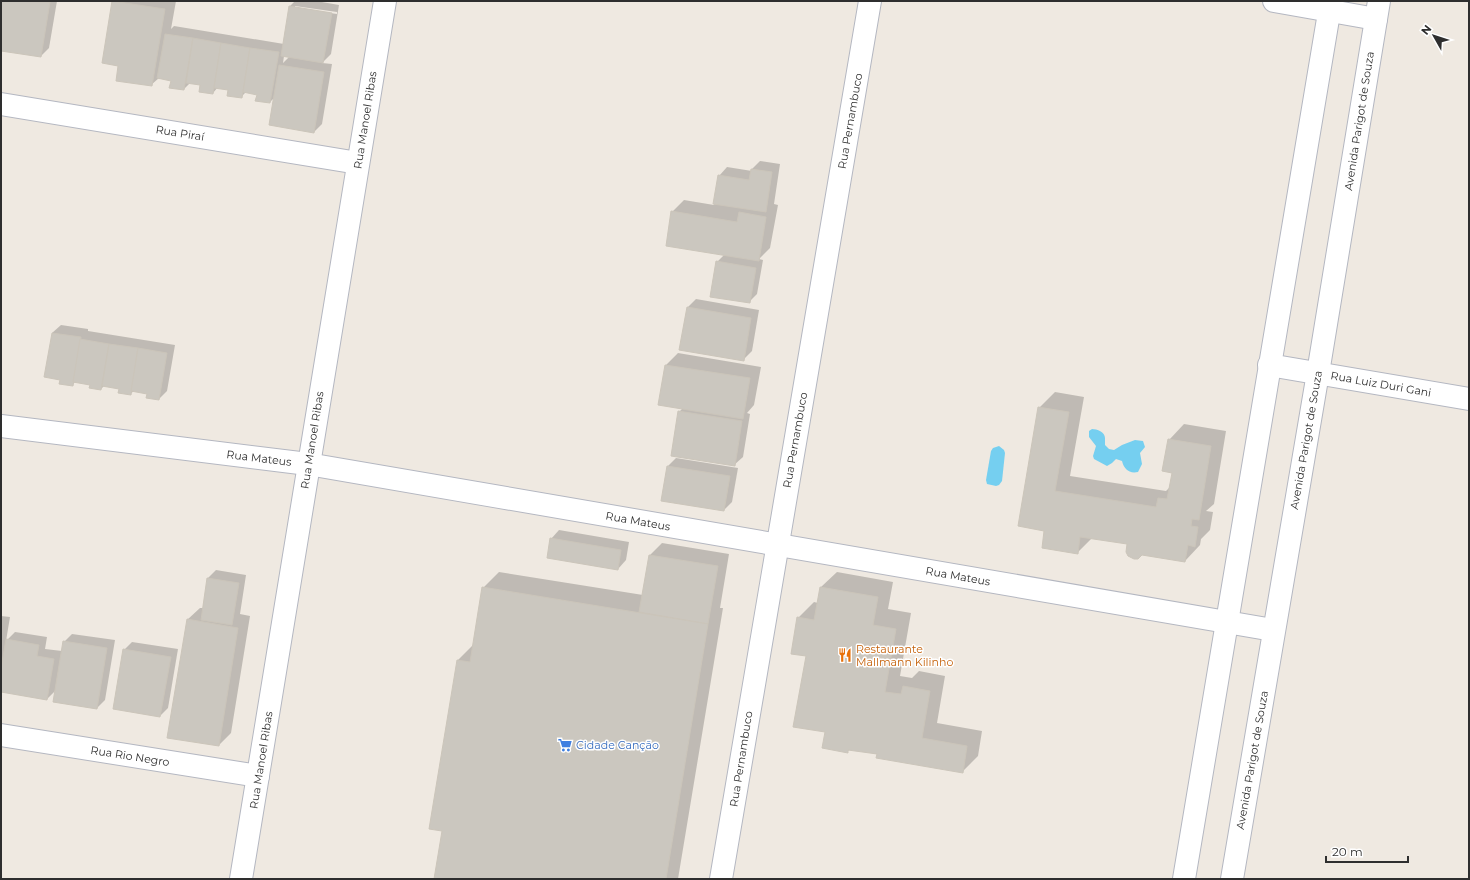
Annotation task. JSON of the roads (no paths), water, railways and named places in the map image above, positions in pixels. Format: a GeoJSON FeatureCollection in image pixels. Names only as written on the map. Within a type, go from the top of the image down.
{"type":"FeatureCollection","features":[{"type":"Feature","properties":{"kind":"street","name":"Rua Manoel Ribas"},"geometry":{"type":"LineString","coordinates":[[241,879],[385,1]]}},
{"type":"Feature","properties":{"kind":"street","name":"Rua Pernambuco"},"geometry":{"type":"LineString","coordinates":[[722,879],[777,544],[870,1]]}},
{"type":"Feature","properties":{"kind":"street"},"geometry":{"type":"LineString","coordinates":[[1274,1],[1377,10]]}},
{"type":"Feature","properties":{"kind":"street"},"geometry":{"type":"LineString","coordinates":[[1184,879],[1330,6]]}},
{"type":"Feature","properties":{"kind":"street","name":"Avenida Parigot de Souza"},"geometry":{"type":"LineString","coordinates":[[1232,879],[1273,630],[1318,373],[1377,10]]}},
{"type":"Feature","properties":{"kind":"street","name":"Rua Piraí"},"geometry":{"type":"LineString","coordinates":[[1,104],[358,163]]}},
{"type":"Feature","properties":{"kind":"street","name":"Rua Luiz Duri Gani"},"geometry":{"type":"LineString","coordinates":[[1269,365],[1469,399]]}},
{"type":"Feature","properties":{"kind":"street","name":"Rua Mateus"},"geometry":{"type":"LineString","coordinates":[[1,426],[308,464],[1273,630]]}},
{"type":"Feature","properties":{"kind":"street","name":"Rua Rio Negro"},"geometry":{"type":"LineString","coordinates":[[1,735],[258,776]]}},
{"type":"Feature","properties":{"kind":"water"},"geometry":{"type":"Polygon","coordinates":[[[1092,429],[1098,430],[1104,434],[1105,445],[1109,449],[1114,450],[1135,440],[1143,441],[1145,447],[1140,453],[1142,464],[1138,472],[1130,472],[1124,466],[1122,461],[1116,459],[1107,466],[1094,459],[1093,456],[1096,446],[1089,437],[1089,431],[1092,429]]]}},
{"type":"Feature","properties":{"kind":"water"},"geometry":{"type":"Polygon","coordinates":[[[999,446],[1005,453],[1002,481],[996,486],[987,484],[986,480],[991,451],[993,448],[999,446]]]}},
{"type":"Feature","properties":{"kind":"place","name":"Restaurante Mallmann Kilinho"},"geometry":{"type":"Point","coordinates":[845,655]}},
{"type":"Feature","properties":{"kind":"place","name":"Cidade Canção"},"geometry":{"type":"Point","coordinates":[565,745]}}]}
